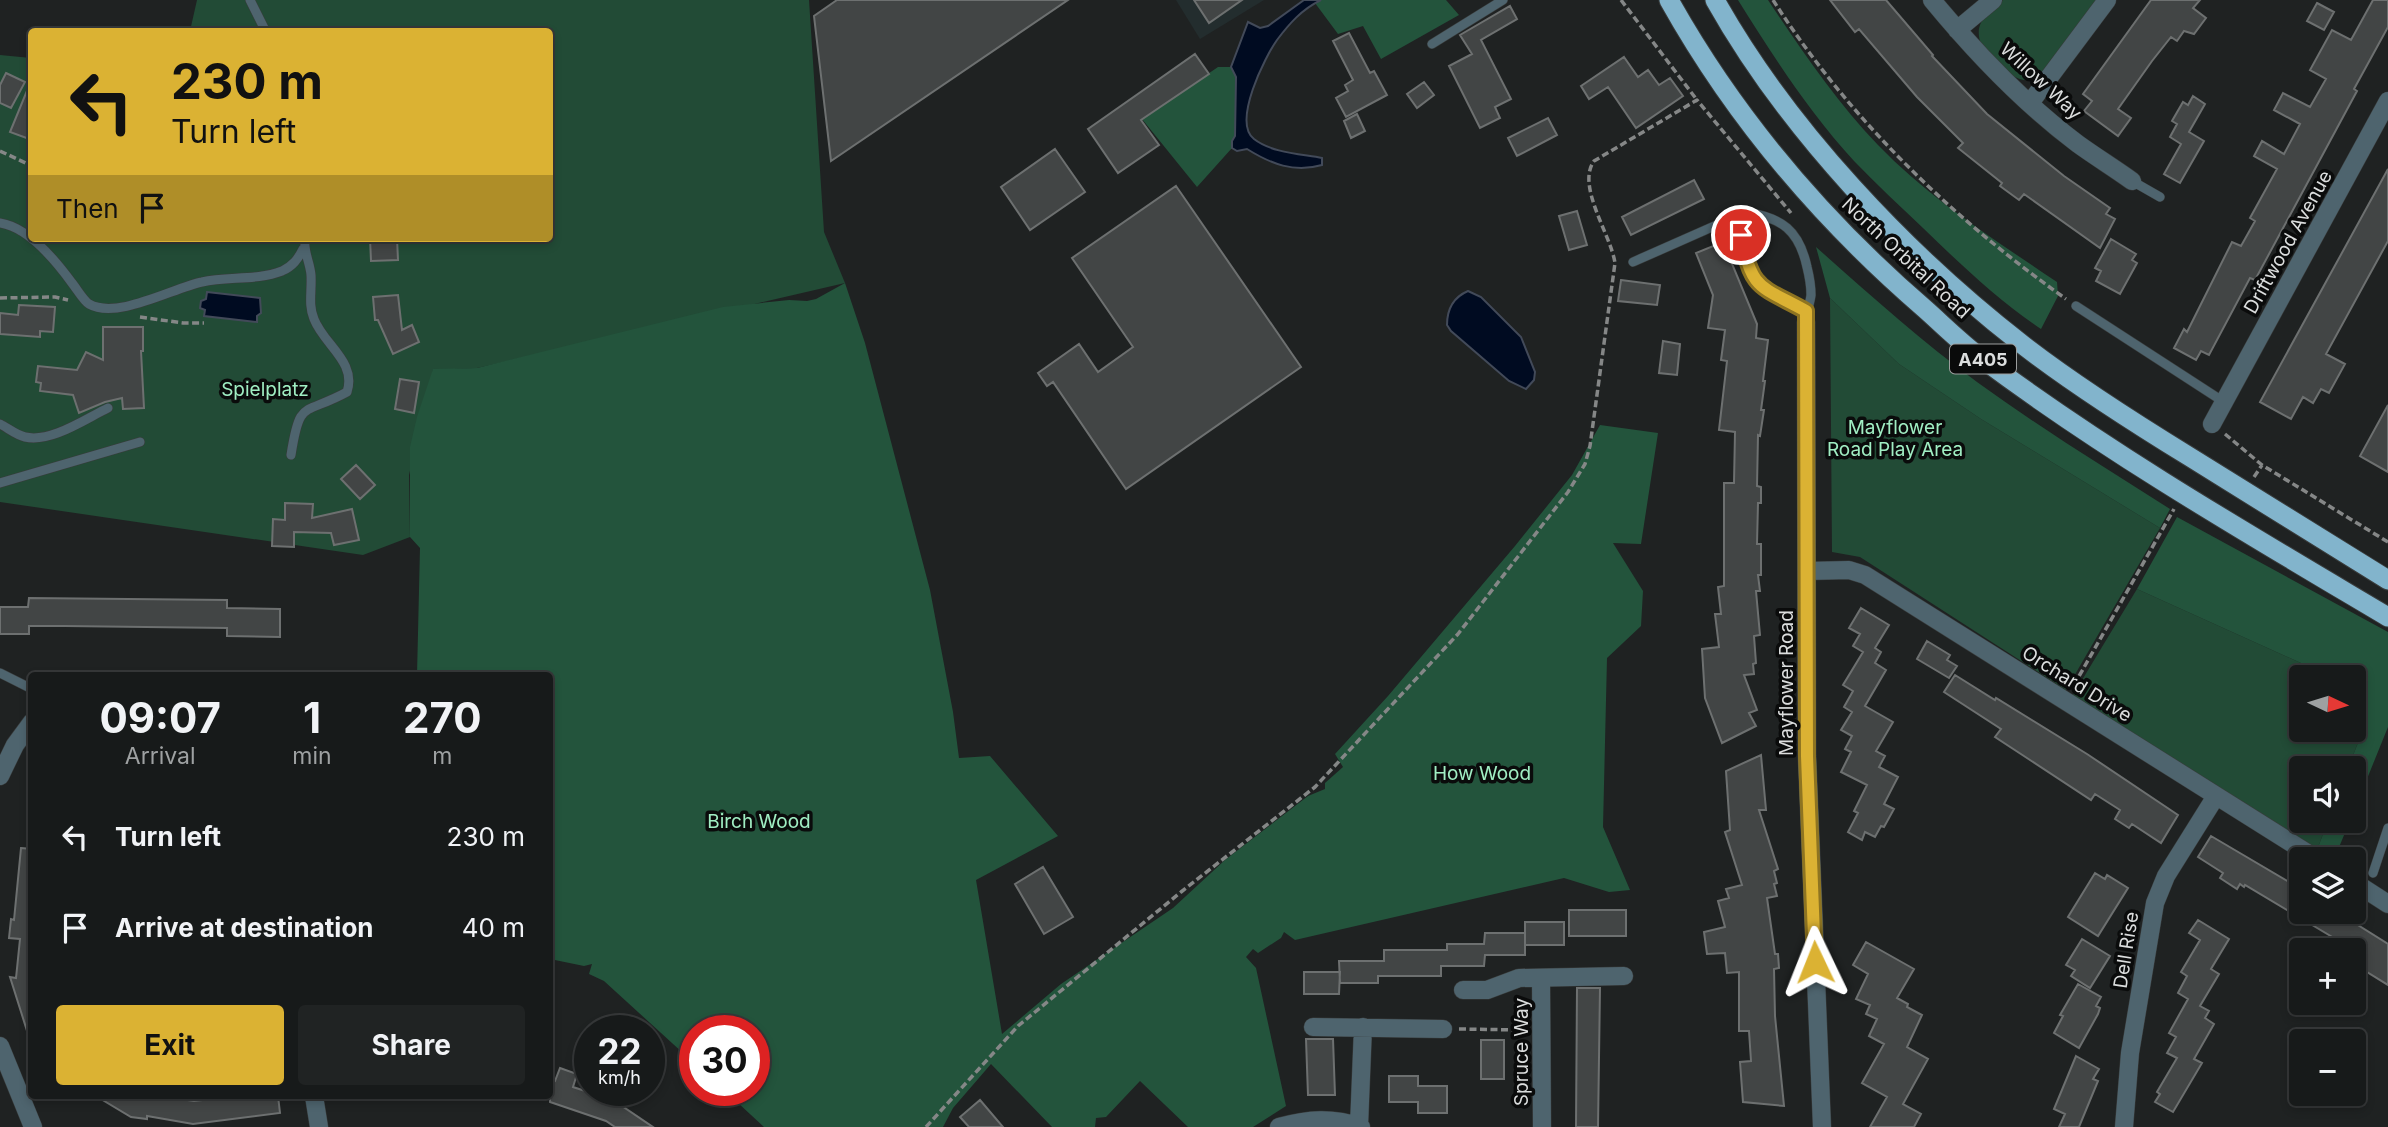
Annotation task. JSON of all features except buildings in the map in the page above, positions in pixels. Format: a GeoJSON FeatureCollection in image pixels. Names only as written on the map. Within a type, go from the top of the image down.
{"type":"FeatureCollection","features":[{"type":"Feature","properties":{"kind":"highway","name":"North Orbital Road"},"geometry":{"type":"LineString","coordinates":[[1669,0],[1733,102],[1814,202],[1876,266],[1979,356],[2089,434],[2182,495],[2388,617]]}},
{"type":"Feature","properties":{"kind":"highway","name":"North Orbital Road"},"geometry":{"type":"LineString","coordinates":[[1715,0],[1773,89],[1821,150],[1872,208],[1923,259],[2023,345],[2126,417],[2388,580]]}},
{"type":"Feature","properties":{"kind":"street","name":"Willow Way"},"geometry":{"type":"LineString","coordinates":[[1932,0],[1957,30],[2030,103],[2077,143],[2132,181]]}},
{"type":"Feature","properties":{"kind":"street"},"geometry":{"type":"LineString","coordinates":[[1957,30],[1993,0]]}},
{"type":"Feature","properties":{"kind":"street"},"geometry":{"type":"LineString","coordinates":[[2030,103],[2106,0]]}},
{"type":"Feature","properties":{"kind":"street","name":"Driftwood Avenue"},"geometry":{"type":"LineString","coordinates":[[2212,424],[2388,101]]}},
{"type":"Feature","properties":{"kind":"street","name":"Mayflower Road"},"geometry":{"type":"LineString","coordinates":[[1806,317],[1807,756],[1822,1127]]}},
{"type":"Feature","properties":{"kind":"street","name":"Orchard Drive"},"geometry":{"type":"LineString","coordinates":[[1807,571],[1849,570],[1865,575],[2298,847]]}},
{"type":"Feature","properties":{"kind":"street"},"geometry":{"type":"LineString","coordinates":[[0,776],[15,745],[28,727]]}},
{"type":"Feature","properties":{"kind":"street","name":"Dell Rise"},"geometry":{"type":"LineString","coordinates":[[2124,1127],[2130,1053],[2155,903],[2166,876],[2216,796]]}},
{"type":"Feature","properties":{"kind":"street"},"geometry":{"type":"LineString","coordinates":[[2366,890],[2388,904]]}},
{"type":"Feature","properties":{"kind":"street","name":"Spruce Way"},"geometry":{"type":"LineString","coordinates":[[1462,990],[1487,990],[1519,978],[1624,976]]}},
{"type":"Feature","properties":{"kind":"street","name":"Spruce Way"},"geometry":{"type":"LineString","coordinates":[[1541,978],[1542,1127]]}},
{"type":"Feature","properties":{"kind":"street"},"geometry":{"type":"LineString","coordinates":[[1313,1027],[1443,1028]]}},
{"type":"Feature","properties":{"kind":"street"},"geometry":{"type":"LineString","coordinates":[[1279,1127],[1300,1121],[1323,1119],[1360,1126],[1363,1027]]}},
{"type":"Feature","properties":{"kind":"street"},"geometry":{"type":"LineString","coordinates":[[0,1046],[33,1127]]}},
{"type":"Feature","properties":{"kind":"street"},"geometry":{"type":"LineString","coordinates":[[314,1099],[319,1127]]}},
{"type":"Feature","properties":{"kind":"lane"},"geometry":{"type":"LineString","coordinates":[[250,0],[264,28]]}},
{"type":"Feature","properties":{"kind":"lane"},"geometry":{"type":"LineString","coordinates":[[1432,44],[1503,0]]}},
{"type":"Feature","properties":{"kind":"lane"},"geometry":{"type":"LineString","coordinates":[[2132,181],[2160,197]]}},
{"type":"Feature","properties":{"kind":"lane"},"geometry":{"type":"LineString","coordinates":[[1633,262],[1746,212],[1762,215],[1788,228],[1798,240],[1809,275],[1811,296],[1806,317],[1757,283],[1749,269],[1741,235]]}},
{"type":"Feature","properties":{"kind":"lane"},"geometry":{"type":"LineString","coordinates":[[0,223],[19,229],[28,237]]}},
{"type":"Feature","properties":{"kind":"lane"},"geometry":{"type":"LineString","coordinates":[[34,242],[58,263],[88,303],[106,308],[143,301],[203,281],[271,274],[297,261],[304,242]]}},
{"type":"Feature","properties":{"kind":"lane"},"geometry":{"type":"LineString","coordinates":[[291,456],[300,415],[309,407],[346,392],[350,376],[313,318],[310,306],[310,268],[303,248]]}},
{"type":"Feature","properties":{"kind":"lane"},"geometry":{"type":"LineString","coordinates":[[2076,306],[2224,402]]}},
{"type":"Feature","properties":{"kind":"lane"},"geometry":{"type":"LineString","coordinates":[[0,424],[22,437],[36,438],[54,434],[108,408]]}},
{"type":"Feature","properties":{"kind":"lane"},"geometry":{"type":"LineString","coordinates":[[0,483],[140,442]]}},
{"type":"Feature","properties":{"kind":"lane"},"geometry":{"type":"LineString","coordinates":[[0,673],[28,687]]}},
{"type":"Feature","properties":{"kind":"lane"},"geometry":{"type":"LineString","coordinates":[[2373,873],[2388,828]]}},
{"type":"Feature","properties":{"kind":"path"},"geometry":{"type":"LineString","coordinates":[[1621,0],[1697,100],[1793,215]]}},
{"type":"Feature","properties":{"kind":"path"},"geometry":{"type":"LineString","coordinates":[[1773,0],[1799,41],[1854,109],[1912,172],[2010,259],[2076,306]]}},
{"type":"Feature","properties":{"kind":"path"},"geometry":{"type":"LineString","coordinates":[[926,1127],[1017,1026],[1181,891],[1315,787],[1458,634],[1568,492],[1581,471],[1590,446],[1615,263],[1613,250],[1589,190],[1590,168],[1594,162],[1697,100]]}},
{"type":"Feature","properties":{"kind":"path"},"geometry":{"type":"LineString","coordinates":[[0,151],[28,164]]}},
{"type":"Feature","properties":{"kind":"path"},"geometry":{"type":"LineString","coordinates":[[0,298],[55,297],[88,303]]}},
{"type":"Feature","properties":{"kind":"path"},"geometry":{"type":"LineString","coordinates":[[106,308],[118,315],[204,323]]}},
{"type":"Feature","properties":{"kind":"path"},"geometry":{"type":"LineString","coordinates":[[2212,424],[2262,465],[2388,542]]}},
{"type":"Feature","properties":{"kind":"path"},"geometry":{"type":"LineString","coordinates":[[2064,702],[2182,495]]}},
{"type":"Feature","properties":{"kind":"path"},"geometry":{"type":"LineString","coordinates":[[1443,1028],[1542,1030]]}},
{"type":"Feature","properties":{"kind":"shaded area"},"geometry":{"type":"Polygon","coordinates":[[[1176,0],[1264,0],[1200,39],[1176,0]]]}},
{"type":"Feature","properties":{"kind":"green space","name":"Spielplatz"},"geometry":{"type":"Polygon","coordinates":[[[197,0],[809,0],[824,232],[845,283],[477,368],[433,370],[409,475],[410,537],[363,555],[0,502],[0,55],[28,58],[28,242],[553,242],[553,28],[191,28],[197,0]]]}},
{"type":"Feature","properties":{"kind":"green space"},"geometry":{"type":"Polygon","coordinates":[[[1321,0],[1446,0],[1459,15],[1381,59],[1363,26],[1338,34],[1315,3],[1321,0]]]}},
{"type":"Feature","properties":{"kind":"green space"},"geometry":{"type":"Polygon","coordinates":[[[1738,0],[1768,0],[1834,93],[1898,165],[1964,218],[2057,282],[2058,296],[2041,329],[1965,268],[1854,161],[1778,63],[1738,0]]]}},
{"type":"Feature","properties":{"kind":"green space"},"geometry":{"type":"Polygon","coordinates":[[[2003,0],[2099,0],[2041,76],[2023,80],[2000,65],[1981,44],[1979,37],[1983,19],[2003,0]]]}},
{"type":"Feature","properties":{"kind":"green space"},"geometry":{"type":"Polygon","coordinates":[[[1218,67],[1231,67],[1236,77],[1235,136],[1232,148],[1197,187],[1142,119],[1218,67]]]}},
{"type":"Feature","properties":{"kind":"green space"},"geometry":{"type":"Polygon","coordinates":[[[1816,247],[1915,333],[1977,382],[2170,509],[2160,528],[1981,419],[1899,364],[1830,298],[1816,247]]]}},
{"type":"Feature","properties":{"kind":"green space","name":"Birch Wood"},"geometry":{"type":"Polygon","coordinates":[[[845,283],[865,343],[930,590],[959,758],[990,756],[1058,836],[976,880],[1002,1034],[1061,984],[1173,908],[1225,860],[1308,796],[1325,789],[1325,783],[1343,767],[1335,754],[1388,696],[1515,546],[1572,475],[1600,425],[1658,433],[1641,544],[1613,543],[1643,591],[1641,626],[1607,658],[1603,827],[1630,890],[1609,892],[1564,878],[1295,940],[1284,932],[1281,938],[1258,953],[1253,949],[1246,957],[1256,968],[1286,1106],[1253,1127],[1188,1127],[1140,1081],[1106,1117],[1096,1118],[1095,1127],[1052,1127],[991,1064],[953,1108],[943,1127],[764,1127],[741,1106],[770,1106],[770,1015],[679,1015],[679,1049],[665,1037],[665,1015],[641,1015],[604,981],[589,974],[592,964],[584,966],[553,960],[553,672],[417,672],[420,548],[410,537],[410,447],[433,369],[477,368],[723,307],[789,300],[807,301],[845,283]]]}},
{"type":"Feature","properties":{"kind":"green space","name":"Mayflower Road Play Area"},"geometry":{"type":"Polygon","coordinates":[[[1830,298],[1899,364],[1981,419],[2160,528],[2066,690],[1860,557],[1832,552],[1830,298]]]}},
{"type":"Feature","properties":{"kind":"green space"},"geometry":{"type":"Polygon","coordinates":[[[2177,517],[2388,632],[2388,727],[2366,781],[2366,756],[2353,756],[2358,742],[2366,742],[2366,665],[2305,665],[2137,589],[2177,517]]]}},
{"type":"Feature","properties":{"kind":"green space"},"geometry":{"type":"Polygon","coordinates":[[[2137,589],[2305,665],[2289,665],[2289,742],[2358,742],[2353,756],[2289,756],[2289,832],[2073,695],[2137,589]]]}},
{"type":"Feature","properties":{"kind":"green space"},"geometry":{"type":"Polygon","coordinates":[[[2290,833],[2323,833],[2318,847],[2312,847],[2290,833]]]}},
{"type":"Feature","properties":{"kind":"green space"},"geometry":{"type":"Polygon","coordinates":[[[2323,833],[2345,833],[2339,847],[2318,847],[2323,833]]]}},
{"type":"Feature","properties":{"kind":"water"},"geometry":{"type":"Polygon","coordinates":[[[1304,0],[1321,0],[1296,17],[1272,48],[1253,90],[1247,119],[1248,131],[1261,144],[1322,158],[1322,165],[1302,168],[1283,166],[1247,149],[1237,151],[1232,148],[1235,136],[1236,77],[1231,67],[1248,22],[1260,28],[1268,26],[1304,0]]]}},
{"type":"Feature","properties":{"kind":"water"},"geometry":{"type":"Polygon","coordinates":[[[1468,291],[1481,297],[1521,337],[1535,372],[1534,380],[1526,389],[1509,381],[1447,325],[1452,304],[1468,291]]]}},
{"type":"Feature","properties":{"kind":"water"},"geometry":{"type":"Polygon","coordinates":[[[207,292],[260,298],[261,313],[257,316],[257,322],[204,316],[205,310],[200,308],[207,292]]]}},
{"type":"Feature","properties":{"kind":"route"},"geometry":{"type":"LineString","coordinates":[[1741,235],[1749,269],[1757,283],[1769,293],[1806,311],[1807,756],[1815,962]]}},
{"type":"Feature","properties":{"kind":"park label","name":"How Wood"},"geometry":{"type":"Point","coordinates":[1482,773]}}]}
